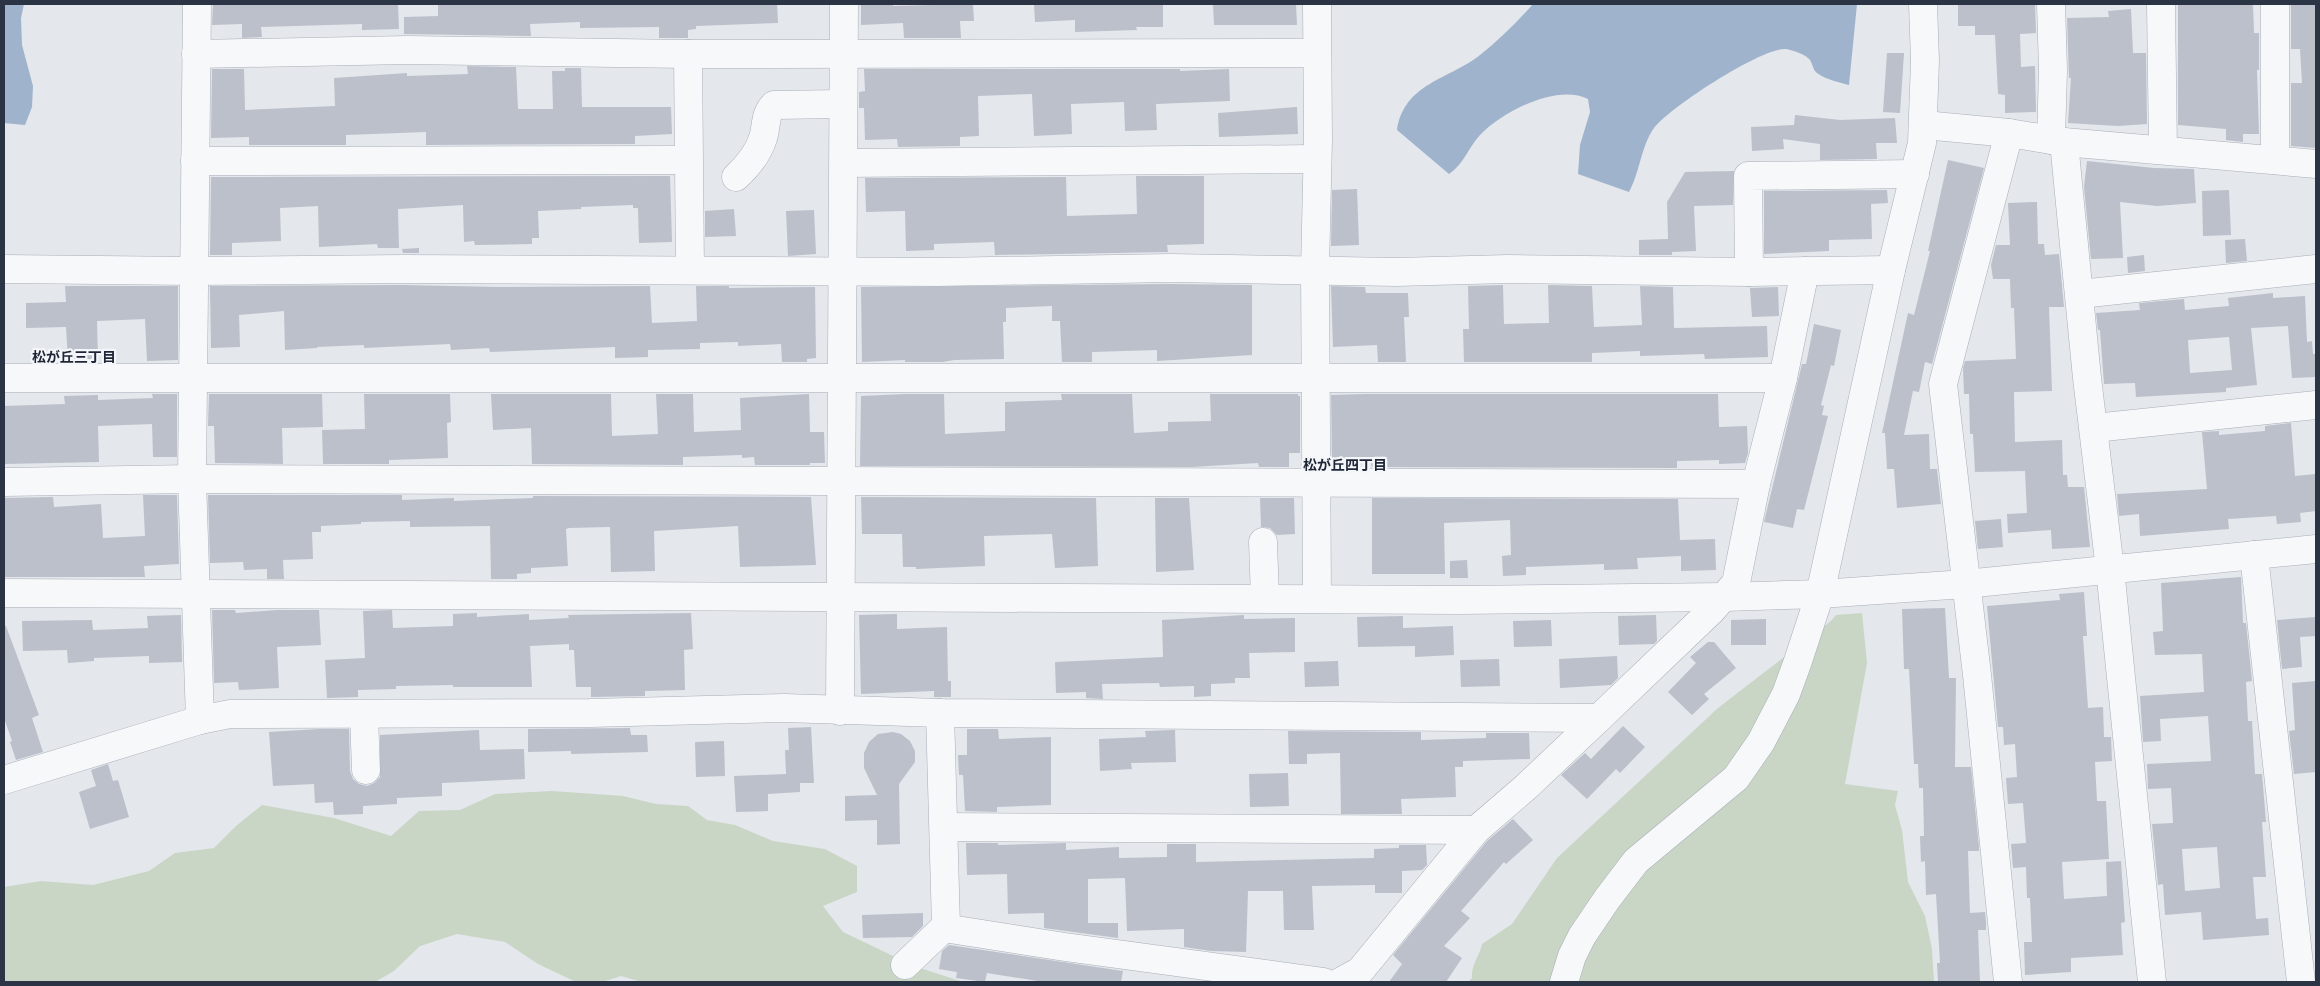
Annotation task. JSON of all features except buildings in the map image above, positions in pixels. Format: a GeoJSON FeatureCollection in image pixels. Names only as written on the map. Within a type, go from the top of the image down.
{"type":"FeatureCollection","features":[{"type":"Feature","properties":{"kind":"street"},"geometry":{"type":"LineString","coordinates":[[197,4],[192,479],[194,594],[200,720]]}},
{"type":"Feature","properties":{"kind":"street"},"geometry":{"type":"LineString","coordinates":[[840,710],[844,4]]}},
{"type":"Feature","properties":{"kind":"street"},"geometry":{"type":"LineString","coordinates":[[1317,4],[1318,139],[1315,159],[1318,484],[1317,598]]}},
{"type":"Feature","properties":{"kind":"street"},"geometry":{"type":"LineString","coordinates":[[1564,982],[1572,956],[1582,936],[1607,898],[1636,861],[1736,778],[1761,742],[1786,694],[1820,594],[1891,270],[1915,174],[1924,125],[1925,61],[1923,4]]}},
{"type":"Feature","properties":{"kind":"street"},"geometry":{"type":"LineString","coordinates":[[2051,4],[2058,141],[2080,294],[2087,378],[2110,569],[2152,982]]}},
{"type":"Feature","properties":{"kind":"street"},"geometry":{"type":"LineString","coordinates":[[2162,4],[2163,150]]}},
{"type":"Feature","properties":{"kind":"street"},"geometry":{"type":"LineString","coordinates":[[2275,4],[2275,160]]}},
{"type":"Feature","properties":{"kind":"street"},"geometry":{"type":"LineString","coordinates":[[196,54],[408,50],[688,54],[1317,53]]}},
{"type":"Feature","properties":{"kind":"street"},"geometry":{"type":"LineString","coordinates":[[688,54],[690,270]]}},
{"type":"Feature","properties":{"kind":"street"},"geometry":{"type":"LineString","coordinates":[[736,177],[754,159],[763,138],[766,117],[774,105],[844,104]]}},
{"type":"Feature","properties":{"kind":"street"},"geometry":{"type":"LineString","coordinates":[[1924,125],[2009,133],[2058,141],[2316,164]]}},
{"type":"Feature","properties":{"kind":"street"},"geometry":{"type":"LineString","coordinates":[[2008,982],[1943,384],[2009,133]]}},
{"type":"Feature","properties":{"kind":"street"},"geometry":{"type":"LineString","coordinates":[[844,163],[1315,159]]}},
{"type":"Feature","properties":{"kind":"street"},"geometry":{"type":"LineString","coordinates":[[195,161],[688,160]]}},
{"type":"Feature","properties":{"kind":"street"},"geometry":{"type":"LineString","coordinates":[[1749,272],[1748,176],[1915,174]]}},
{"type":"Feature","properties":{"kind":"street"},"geometry":{"type":"LineString","coordinates":[[4,270],[194,271],[403,268],[937,272],[1170,268],[1396,272],[1508,269],[1749,272],[1891,270]]}},
{"type":"Feature","properties":{"kind":"street"},"geometry":{"type":"LineString","coordinates":[[2080,294],[2316,269]]}},
{"type":"Feature","properties":{"kind":"street"},"geometry":{"type":"LineString","coordinates":[[1340,982],[1360,970],[1476,830],[1526,787],[1599,718],[1736,584],[1756,484],[1783,378],[1805,271]]}},
{"type":"Feature","properties":{"kind":"street"},"geometry":{"type":"LineString","coordinates":[[4,378],[1783,378]]}},
{"type":"Feature","properties":{"kind":"street"},"geometry":{"type":"LineString","coordinates":[[2094,428],[2316,404]]}},
{"type":"Feature","properties":{"kind":"street"},"geometry":{"type":"LineString","coordinates":[[4,482],[192,479],[841,483],[1756,484]]}},
{"type":"Feature","properties":{"kind":"street"},"geometry":{"type":"LineString","coordinates":[[1263,542],[1265,598]]}},
{"type":"Feature","properties":{"kind":"street"},"geometry":{"type":"LineString","coordinates":[[4,593],[1265,598],[1724,597],[1820,594],[1965,584],[2316,549]]}},
{"type":"Feature","properties":{"kind":"street"},"geometry":{"type":"LineString","coordinates":[[2254,555],[2301,982]]}},
{"type":"Feature","properties":{"kind":"street"},"geometry":{"type":"LineString","coordinates":[[4,780],[200,720],[230,714],[590,713],[784,708],[940,713],[1599,718]]}},
{"type":"Feature","properties":{"kind":"street"},"geometry":{"type":"LineString","coordinates":[[905,965],[946,926],[940,713]]}},
{"type":"Feature","properties":{"kind":"street"},"geometry":{"type":"LineString","coordinates":[[364,715],[366,770]]}},
{"type":"Feature","properties":{"kind":"street"},"geometry":{"type":"LineString","coordinates":[[944,827],[1476,830]]}},
{"type":"Feature","properties":{"kind":"street"},"geometry":{"type":"LineString","coordinates":[[946,926],[950,929],[1064,947],[1324,982]]}},
{"type":"Feature","properties":{"kind":"green space"},"geometry":{"type":"Polygon","coordinates":[[[1862,613],[1867,663],[1845,784],[1898,791],[1895,805],[1902,830],[1908,882],[1925,916],[1932,949],[1934,982],[1468,982],[1472,978],[1473,969],[1482,944],[1512,924],[1557,858],[1718,708],[1831,621],[1836,615],[1862,613]]]}},
{"type":"Feature","properties":{"kind":"green space"},"geometry":{"type":"Polygon","coordinates":[[[552,791],[623,796],[656,804],[688,806],[707,820],[735,825],[773,841],[825,849],[857,866],[857,892],[823,906],[843,932],[914,966],[963,982],[642,982],[621,976],[602,982],[576,982],[538,964],[505,942],[457,934],[420,946],[394,971],[375,982],[4,982],[4,887],[41,881],[93,885],[149,871],[175,853],[214,848],[236,826],[262,805],[334,818],[391,836],[419,811],[460,810],[495,794],[552,791]]]}},
{"type":"Feature","properties":{"kind":"water"},"geometry":{"type":"Polygon","coordinates":[[[4,4],[24,4],[21,18],[22,45],[33,86],[32,107],[25,125],[4,123],[4,4]]]}},
{"type":"Feature","properties":{"kind":"water"},"geometry":{"type":"Polygon","coordinates":[[[1533,4],[1857,4],[1849,85],[1817,73],[1808,58],[1792,50],[1774,51],[1757,58],[1696,94],[1654,128],[1646,143],[1629,192],[1578,174],[1580,145],[1590,112],[1588,99],[1575,95],[1546,97],[1531,102],[1502,117],[1480,135],[1462,161],[1449,174],[1397,130],[1401,114],[1418,92],[1480,55],[1508,31],[1533,4]]]}},
{"type":"Feature","properties":{"kind":"district","name":"松が丘三丁目"},"geometry":{"type":"Point","coordinates":[74,357]}},
{"type":"Feature","properties":{"kind":"district","name":"松が丘四丁目"},"geometry":{"type":"Point","coordinates":[1345,465]}}]}
